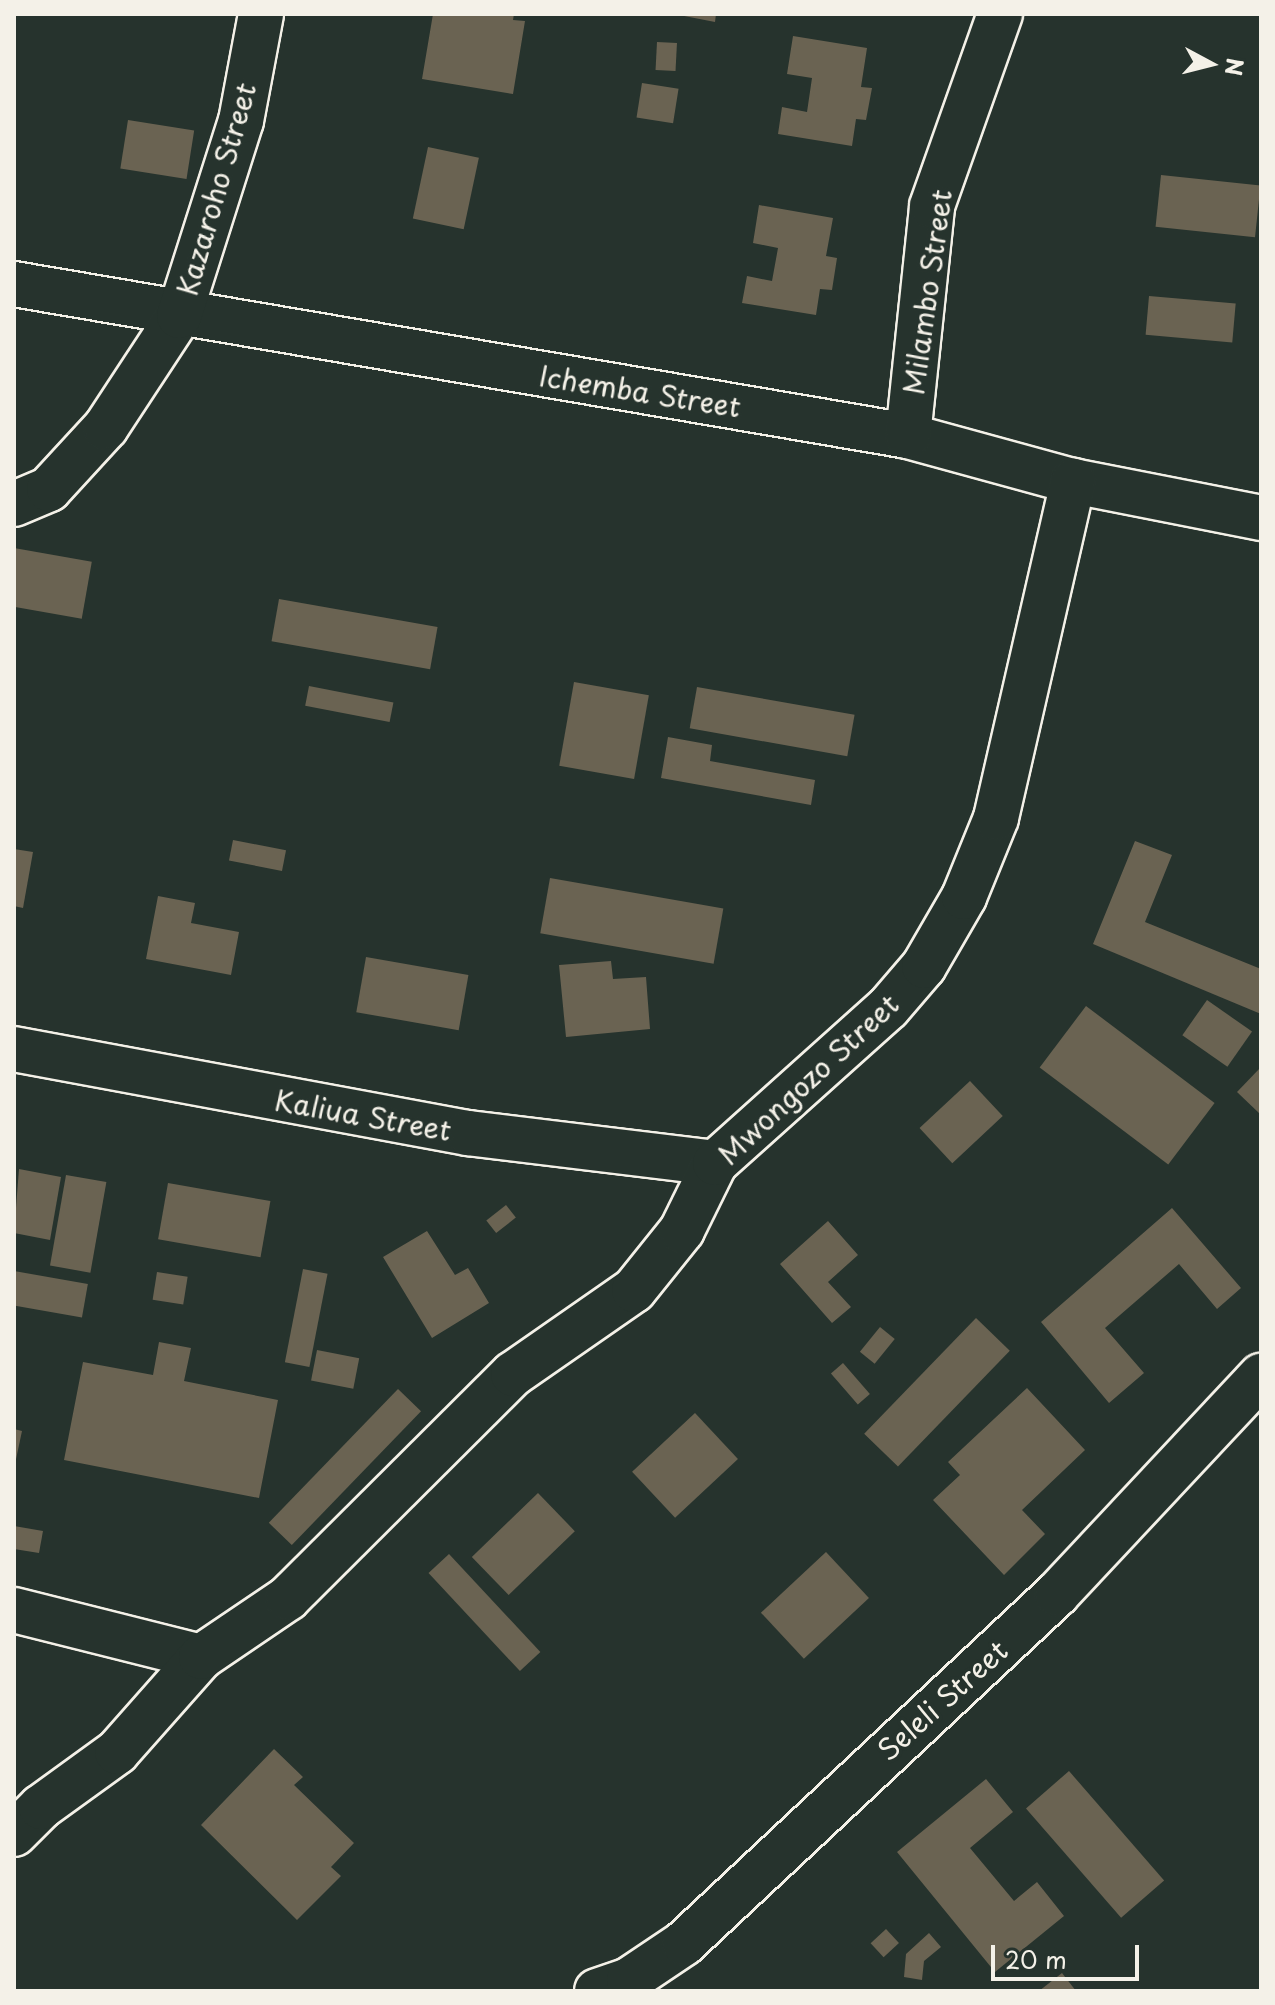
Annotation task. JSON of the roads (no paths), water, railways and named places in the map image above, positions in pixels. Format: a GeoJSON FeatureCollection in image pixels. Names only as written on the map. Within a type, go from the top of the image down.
{"type":"FeatureCollection","features":[{"type":"Feature","properties":{"kind":"street","name":"Kazaroho Street"},"geometry":{"type":"LineString","coordinates":[[14,504],[49,489],[106,427],[179,316],[241,121],[261,14]]}},
{"type":"Feature","properties":{"kind":"street","name":"Milambo Street"},"geometry":{"type":"LineString","coordinates":[[908,436],[932,206],[1000,14]]}},
{"type":"Feature","properties":{"kind":"street","name":"Ichemba Street"},"geometry":{"type":"LineString","coordinates":[[14,284],[179,316],[908,436],[1073,481],[1261,518]]}},
{"type":"Feature","properties":{"kind":"street","name":"Mwongozo Street"},"geometry":{"type":"LineString","coordinates":[[14,1834],[41,1807],[117,1752],[201,1657],[288,1598],[513,1374],[634,1290],[682,1230],[715,1163],[888,1008],[924,966],[964,897],[996,818],[1073,481]]}},
{"type":"Feature","properties":{"kind":"street","name":"Kaliua Street"},"geometry":{"type":"LineString","coordinates":[[14,1049],[468,1133],[715,1163]]}},
{"type":"Feature","properties":{"kind":"street","name":"Seleli Street"},"geometry":{"type":"LineString","coordinates":[[597,1991],[629,1980],[684,1943],[1057,1594],[1261,1376]]}},
{"type":"Feature","properties":{"kind":"street"},"geometry":{"type":"LineString","coordinates":[[14,1610],[201,1657]]}}]}
